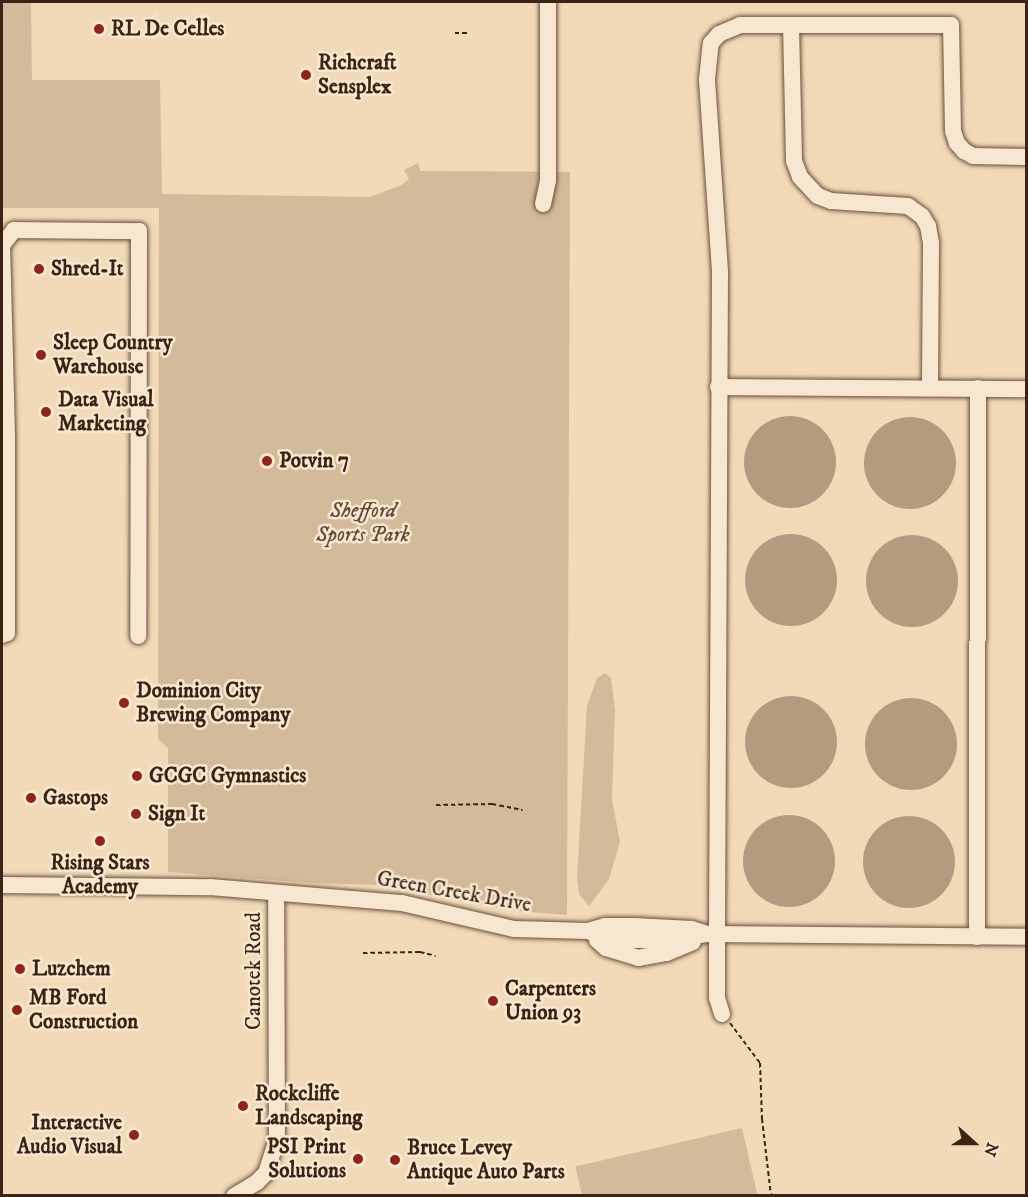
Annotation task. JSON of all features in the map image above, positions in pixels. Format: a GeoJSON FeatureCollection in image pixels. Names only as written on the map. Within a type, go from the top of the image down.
{"type":"FeatureCollection","features":[{"type":"Feature","properties":{"kind":"street"},"geometry":{"type":"LineString","coordinates":[[543,204],[548,180],[548,2]]}},
{"type":"Feature","properties":{"kind":"street"},"geometry":{"type":"LineString","coordinates":[[722,1014],[717,998],[712,934],[720,271],[707,79],[711,44],[719,34],[740,25],[951,25],[953,131],[957,142],[964,151],[973,156],[1026,157]]}},
{"type":"Feature","properties":{"kind":"street"},"geometry":{"type":"LineString","coordinates":[[791,26],[794,161],[800,177],[818,196],[831,201],[908,206],[922,216],[928,226],[931,243],[930,388]]}},
{"type":"Feature","properties":{"kind":"street"},"geometry":{"type":"LineString","coordinates":[[2,635],[7,633],[2,244],[14,230],[139,231],[138,636]]}},
{"type":"Feature","properties":{"kind":"street"},"geometry":{"type":"LineString","coordinates":[[718,387],[1026,389]]}},
{"type":"Feature","properties":{"kind":"street"},"geometry":{"type":"LineString","coordinates":[[977,937],[978,388]]}},
{"type":"Feature","properties":{"kind":"street","name":"Canotek Road"},"geometry":{"type":"LineString","coordinates":[[2,885],[210,887],[276,893],[277,1140],[266,1173],[257,1182],[234,1196]]}},
{"type":"Feature","properties":{"kind":"street","name":"Green Creek Drive"},"geometry":{"type":"LineString","coordinates":[[276,893],[402,903],[514,929],[588,931],[607,939],[664,941],[712,934],[1026,937]]}},
{"type":"Feature","properties":{"kind":"path"},"geometry":{"type":"LineString","coordinates":[[455,33],[469,33]]}},
{"type":"Feature","properties":{"kind":"path"},"geometry":{"type":"LineString","coordinates":[[436,805],[492,804],[522,810]]}},
{"type":"Feature","properties":{"kind":"path"},"geometry":{"type":"LineString","coordinates":[[363,953],[420,952],[436,956]]}},
{"type":"Feature","properties":{"kind":"path"},"geometry":{"type":"LineString","coordinates":[[722,1014],[760,1063],[762,1119],[771,1196]]}},
{"type":"Feature","properties":{"kind":"green space","name":"Shefford Sports Park"},"geometry":{"type":"Polygon","coordinates":[[[2,2],[31,2],[32,80],[160,80],[162,194],[370,197],[402,185],[409,179],[404,170],[418,163],[420,171],[570,172],[567,915],[517,911],[378,885],[311,883],[168,872],[168,748],[158,739],[159,208],[2,208],[2,2]]]}},
{"type":"Feature","properties":{"kind":"green space"},"geometry":{"type":"Polygon","coordinates":[[[605,673],[611,678],[615,710],[612,799],[620,842],[609,879],[589,906],[579,894],[577,877],[587,706],[597,678],[605,673]]]}},
{"type":"Feature","properties":{"kind":"green space"},"geometry":{"type":"Polygon","coordinates":[[[742,1128],[758,1195],[582,1196],[575,1166],[742,1128]]]}},
{"type":"Feature","properties":{"kind":"shaded area"},"geometry":{"type":"Polygon","coordinates":[[[781,416],[799,416],[816,423],[829,436],[836,453],[836,471],[829,488],[816,501],[799,508],[781,508],[764,501],[751,488],[744,471],[744,453],[751,436],[764,423],[781,416]]]}},
{"type":"Feature","properties":{"kind":"shaded area"},"geometry":{"type":"Polygon","coordinates":[[[901,417],[919,417],[936,424],[949,437],[956,454],[956,472],[949,489],[936,502],[919,509],[901,509],[884,502],[871,489],[864,472],[864,454],[871,437],[884,424],[901,417]]]}},
{"type":"Feature","properties":{"kind":"shaded area"},"geometry":{"type":"Polygon","coordinates":[[[782,534],[800,534],[817,541],[830,554],[837,571],[837,589],[830,606],[817,619],[800,626],[782,626],[765,619],[752,606],[745,589],[745,571],[752,554],[765,541],[782,534]]]}},
{"type":"Feature","properties":{"kind":"shaded area"},"geometry":{"type":"Polygon","coordinates":[[[903,535],[921,535],[938,542],[951,555],[958,572],[958,590],[951,607],[938,620],[921,627],[903,627],[886,620],[873,607],[866,590],[866,572],[873,555],[886,542],[903,535]]]}},
{"type":"Feature","properties":{"kind":"shaded area"},"geometry":{"type":"Polygon","coordinates":[[[782,696],[800,696],[817,703],[830,716],[837,733],[837,751],[830,768],[817,781],[800,788],[782,788],[765,781],[752,768],[745,751],[745,733],[752,716],[765,703],[782,696]]]}},
{"type":"Feature","properties":{"kind":"shaded area"},"geometry":{"type":"Polygon","coordinates":[[[902,698],[920,698],[937,705],[950,718],[957,735],[957,753],[950,770],[937,783],[920,790],[902,790],[885,783],[872,770],[865,753],[865,735],[872,718],[885,705],[902,698]]]}},
{"type":"Feature","properties":{"kind":"shaded area"},"geometry":{"type":"Polygon","coordinates":[[[780,815],[798,815],[815,822],[828,835],[835,852],[835,870],[828,887],[815,900],[798,907],[780,907],[763,900],[750,887],[743,870],[743,852],[750,835],[763,822],[780,815]]]}},
{"type":"Feature","properties":{"kind":"shaded area"},"geometry":{"type":"Polygon","coordinates":[[[900,816],[918,816],[935,823],[948,836],[955,853],[955,871],[948,888],[935,901],[918,908],[900,908],[883,901],[870,888],[863,871],[863,853],[870,836],[883,823],[900,816]]]}},
{"type":"Feature","properties":{"kind":"place","name":"RL De Celles"},"geometry":{"type":"Point","coordinates":[99,29]}},
{"type":"Feature","properties":{"kind":"place","name":"Richcraft Sensplex"},"geometry":{"type":"Point","coordinates":[306,75]}},
{"type":"Feature","properties":{"kind":"place","name":"Shred-It"},"geometry":{"type":"Point","coordinates":[39,269]}},
{"type":"Feature","properties":{"kind":"place","name":"Sleep Country Warehouse"},"geometry":{"type":"Point","coordinates":[41,355]}},
{"type":"Feature","properties":{"kind":"place","name":"Data Visual Marketing"},"geometry":{"type":"Point","coordinates":[46,412]}},
{"type":"Feature","properties":{"kind":"place","name":"Potvin 7"},"geometry":{"type":"Point","coordinates":[267,461]}},
{"type":"Feature","properties":{"kind":"place","name":"Dominion City Brewing Company"},"geometry":{"type":"Point","coordinates":[124,703]}},
{"type":"Feature","properties":{"kind":"place","name":"GCGC Gymnastics"},"geometry":{"type":"Point","coordinates":[137,776]}},
{"type":"Feature","properties":{"kind":"place","name":"Gastops"},"geometry":{"type":"Point","coordinates":[31,798]}},
{"type":"Feature","properties":{"kind":"place","name":"Sign It"},"geometry":{"type":"Point","coordinates":[136,814]}},
{"type":"Feature","properties":{"kind":"place","name":"Rising Stars Academy"},"geometry":{"type":"Point","coordinates":[100,841]}},
{"type":"Feature","properties":{"kind":"place","name":"Luzchem"},"geometry":{"type":"Point","coordinates":[20,969]}},
{"type":"Feature","properties":{"kind":"place","name":"Carpenters Union 93"},"geometry":{"type":"Point","coordinates":[493,1001]}},
{"type":"Feature","properties":{"kind":"place","name":"MB Ford Construction"},"geometry":{"type":"Point","coordinates":[17,1010]}},
{"type":"Feature","properties":{"kind":"place","name":"Rockcliffe Landscaping"},"geometry":{"type":"Point","coordinates":[243,1106]}},
{"type":"Feature","properties":{"kind":"place","name":"Interactive Audio Visual"},"geometry":{"type":"Point","coordinates":[134,1135]}},
{"type":"Feature","properties":{"kind":"place","name":"PSI Print Solutions"},"geometry":{"type":"Point","coordinates":[358,1159]}},
{"type":"Feature","properties":{"kind":"place","name":"Bruce Levey Antique Auto Parts"},"geometry":{"type":"Point","coordinates":[395,1160]}}]}
